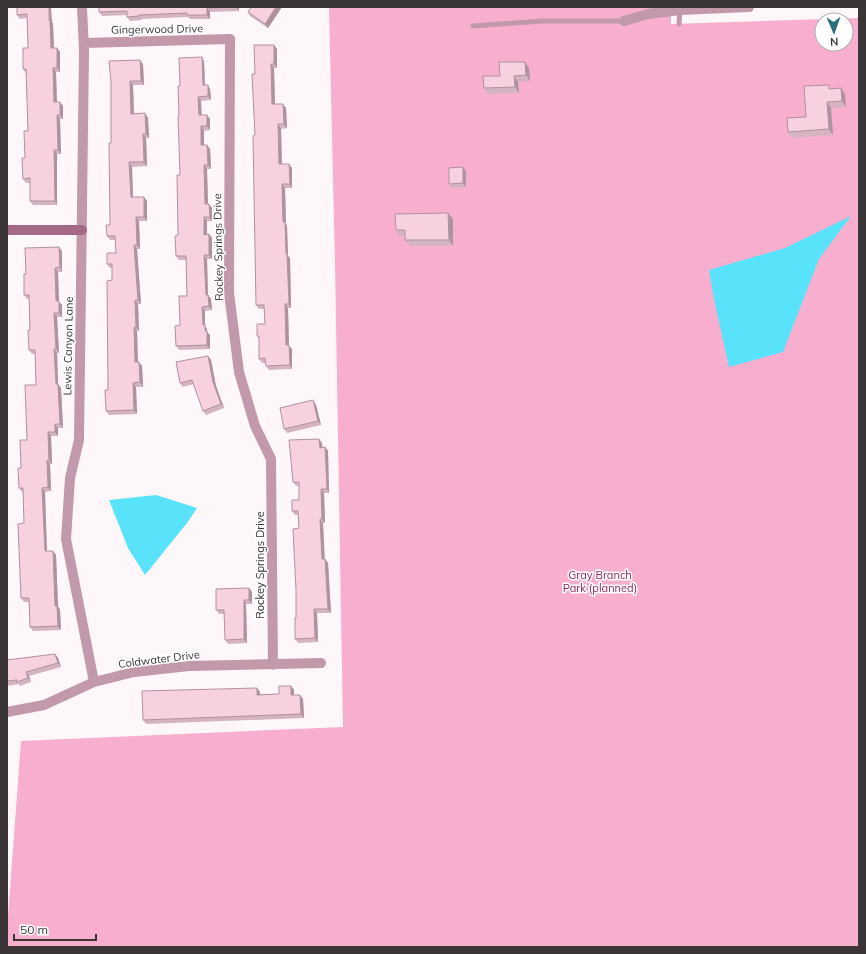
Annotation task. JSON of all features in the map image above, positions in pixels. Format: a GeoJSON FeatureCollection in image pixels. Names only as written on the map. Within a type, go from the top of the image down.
{"type":"FeatureCollection","features":[{"type":"Feature","properties":{"kind":"street","name":"Lewis Canyon Lane"},"geometry":{"type":"LineString","coordinates":[[82,7],[84,43],[79,440],[70,478],[66,539],[94,682]]}},
{"type":"Feature","properties":{"kind":"street"},"geometry":{"type":"LineString","coordinates":[[624,21],[648,14],[680,8],[749,7]]}},
{"type":"Feature","properties":{"kind":"street","name":"Gingerwood Drive"},"geometry":{"type":"LineString","coordinates":[[84,43],[230,39]]}},
{"type":"Feature","properties":{"kind":"street","name":"Rockey Springs Drive"},"geometry":{"type":"LineString","coordinates":[[230,39],[229,293],[239,372],[255,426],[271,460],[272,665]]}},
{"type":"Feature","properties":{"kind":"street"},"geometry":{"type":"LineString","coordinates":[[7,230],[82,230]]}},
{"type":"Feature","properties":{"kind":"street","name":"Coldwater Drive"},"geometry":{"type":"LineString","coordinates":[[7,712],[44,705],[94,682],[134,672],[189,666],[321,663]]}},
{"type":"Feature","properties":{"kind":"lane"},"geometry":{"type":"LineString","coordinates":[[679,24],[680,8]]}},
{"type":"Feature","properties":{"kind":"lane"},"geometry":{"type":"LineString","coordinates":[[473,26],[542,21],[624,21]]}},
{"type":"Feature","properties":{"kind":"green space","name":"Gray Branch Park (planned)"},"geometry":{"type":"Polygon","coordinates":[[[329,7],[671,7],[671,24],[814,19],[814,52],[854,52],[854,18],[859,18],[859,947],[7,947],[21,741],[343,727],[329,7]]]}},
{"type":"Feature","properties":{"kind":"water"},"geometry":{"type":"Polygon","coordinates":[[[851,216],[819,259],[783,352],[729,367],[709,270],[785,248],[851,216]]]}},
{"type":"Feature","properties":{"kind":"water"},"geometry":{"type":"Polygon","coordinates":[[[156,495],[197,508],[187,523],[145,575],[128,548],[109,500],[156,495]]]}},
{"type":"Feature","properties":{"kind":"building"},"geometry":{"type":"Polygon","coordinates":[[[17,7],[49,7],[51,48],[57,48],[57,68],[53,68],[54,102],[60,102],[60,115],[57,115],[58,150],[54,150],[55,201],[30,201],[30,178],[23,179],[22,158],[25,158],[24,131],[28,131],[26,69],[23,69],[23,48],[28,48],[27,14],[17,15],[17,7]]]}},
{"type":"Feature","properties":{"kind":"building"},"geometry":{"type":"Polygon","coordinates":[[[99,7],[236,7],[207,8],[207,15],[187,15],[187,13],[127,17],[127,11],[99,12],[99,7]]]}},
{"type":"Feature","properties":{"kind":"building"},"geometry":{"type":"Polygon","coordinates":[[[251,7],[276,7],[265,24],[248,12],[251,7]]]}},
{"type":"Feature","properties":{"kind":"building"},"geometry":{"type":"Polygon","coordinates":[[[254,45],[274,45],[274,64],[271,64],[272,104],[283,104],[284,124],[278,124],[279,164],[289,164],[290,184],[282,184],[283,222],[285,222],[289,304],[285,304],[286,345],[289,345],[290,365],[266,366],[265,358],[259,359],[259,336],[257,336],[257,324],[265,324],[264,305],[256,305],[253,136],[255,135],[252,74],[255,74],[254,45]]]}},
{"type":"Feature","properties":{"kind":"building"},"geometry":{"type":"Polygon","coordinates":[[[202,57],[203,85],[208,85],[208,96],[198,97],[199,115],[207,115],[207,126],[201,126],[201,145],[207,145],[208,165],[204,165],[205,204],[209,204],[210,217],[204,217],[204,235],[209,234],[209,255],[204,255],[206,295],[208,295],[209,306],[202,307],[203,325],[205,324],[205,331],[207,331],[207,345],[176,346],[175,326],[180,325],[179,296],[187,296],[186,256],[176,256],[175,236],[178,235],[177,175],[180,175],[178,116],[178,86],[180,86],[179,58],[202,57]]]}},
{"type":"Feature","properties":{"kind":"building"},"geometry":{"type":"Polygon","coordinates":[[[140,60],[141,81],[130,81],[131,114],[145,113],[146,134],[143,134],[144,162],[129,162],[131,197],[144,197],[144,217],[136,217],[137,245],[134,245],[138,300],[135,300],[135,362],[139,362],[140,382],[133,383],[134,410],[106,411],[105,390],[108,390],[107,281],[112,280],[112,264],[107,264],[107,253],[116,253],[115,236],[107,236],[106,225],[110,225],[109,143],[111,143],[111,82],[109,61],[140,60]]]}},
{"type":"Feature","properties":{"kind":"building"},"geometry":{"type":"Polygon","coordinates":[[[499,62],[525,62],[526,75],[514,76],[515,87],[484,88],[483,76],[500,76],[499,62]]]}},
{"type":"Feature","properties":{"kind":"building"},"geometry":{"type":"Polygon","coordinates":[[[829,85],[829,89],[841,88],[842,101],[827,102],[829,129],[788,132],[787,118],[806,117],[804,86],[829,85]]]}},
{"type":"Feature","properties":{"kind":"building"},"geometry":{"type":"Polygon","coordinates":[[[463,167],[463,183],[449,184],[449,168],[463,167]]]}},
{"type":"Feature","properties":{"kind":"building"},"geometry":{"type":"Polygon","coordinates":[[[448,213],[449,240],[405,240],[405,230],[396,230],[395,214],[448,213]]]}},
{"type":"Feature","properties":{"kind":"building"},"geometry":{"type":"Polygon","coordinates":[[[59,247],[60,267],[55,268],[56,301],[59,301],[59,313],[54,313],[56,349],[54,349],[60,424],[55,424],[55,432],[48,432],[48,487],[42,488],[45,551],[53,551],[55,606],[57,606],[58,626],[30,627],[29,598],[21,598],[18,524],[24,523],[23,488],[19,488],[18,468],[21,468],[20,440],[27,440],[25,385],[36,385],[35,350],[29,350],[29,295],[24,295],[24,274],[26,274],[25,248],[59,247]]]}},
{"type":"Feature","properties":{"kind":"building"},"geometry":{"type":"Polygon","coordinates":[[[208,356],[213,382],[221,404],[203,411],[192,380],[180,383],[176,362],[208,356]]]}},
{"type":"Feature","properties":{"kind":"building"},"geometry":{"type":"Polygon","coordinates":[[[313,400],[318,421],[284,429],[280,408],[313,400]]]}},
{"type":"Feature","properties":{"kind":"building"},"geometry":{"type":"Polygon","coordinates":[[[319,439],[320,448],[325,447],[327,489],[321,489],[322,519],[320,519],[322,559],[325,559],[328,609],[314,609],[315,638],[295,639],[296,590],[293,529],[299,528],[298,511],[292,511],[292,500],[299,500],[299,482],[293,482],[289,440],[319,439]]]}},
{"type":"Feature","properties":{"kind":"building"},"geometry":{"type":"Polygon","coordinates":[[[249,588],[249,600],[244,600],[244,639],[225,640],[224,610],[216,610],[216,589],[249,588]]]}},
{"type":"Feature","properties":{"kind":"building"},"geometry":{"type":"Polygon","coordinates":[[[55,654],[58,663],[26,672],[28,678],[17,682],[17,680],[7,681],[7,660],[55,654]]]}},
{"type":"Feature","properties":{"kind":"building"},"geometry":{"type":"Polygon","coordinates":[[[279,686],[291,686],[291,695],[300,695],[301,714],[143,720],[142,691],[257,688],[257,695],[279,694],[279,686]]]}}]}
